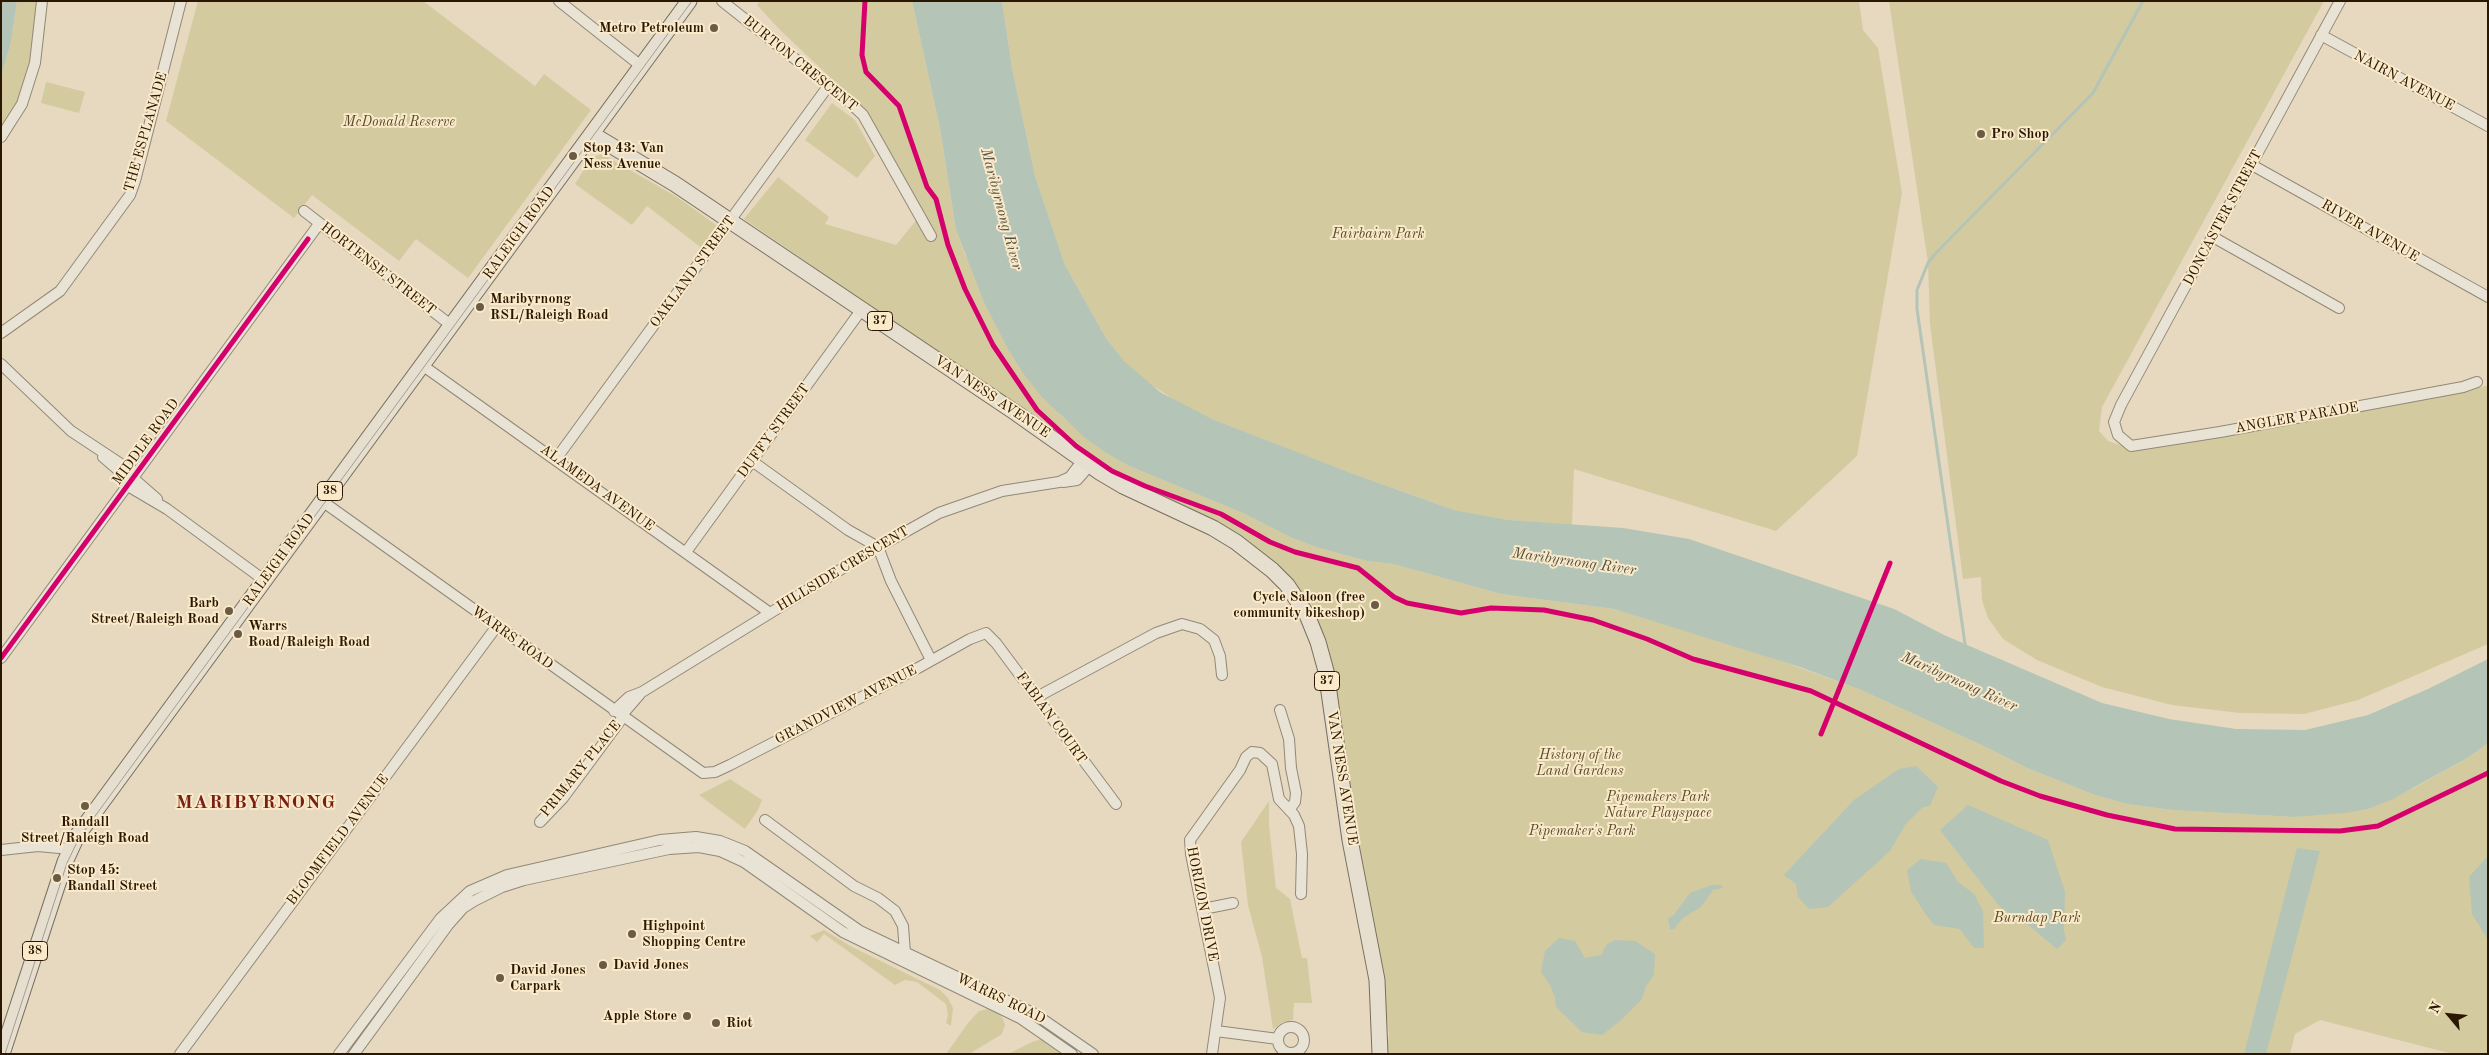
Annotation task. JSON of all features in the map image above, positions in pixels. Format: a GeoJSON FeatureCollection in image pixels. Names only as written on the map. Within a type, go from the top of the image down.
{"type":"FeatureCollection","features":[{"type":"Feature","properties":{"kind":"main road","name":"RALEIGH ROAD"},"geometry":{"type":"LineString","coordinates":[[2,1054],[70,848],[88,820],[689,1]]}},
{"type":"Feature","properties":{"kind":"main road","name":"VAN NESS AVENUE"},"geometry":{"type":"LineString","coordinates":[[595,130],[862,309],[1086,463],[1123,486],[1213,528],[1236,542],[1272,570],[1286,585],[1307,615],[1318,642],[1326,671],[1350,840],[1377,980],[1380,1054]]}},
{"type":"Feature","properties":{"kind":"main road","name":"VAN NESS AVENUE"},"geometry":{"type":"LineString","coordinates":[[1376,1054],[1380,1022]]}},
{"type":"Feature","properties":{"kind":"street"},"geometry":{"type":"LineString","coordinates":[[1,137],[22,104],[35,63],[42,1]]}},
{"type":"Feature","properties":{"kind":"street","name":"THE ESPLANADE"},"geometry":{"type":"LineString","coordinates":[[1,333],[60,291],[130,195],[136,181],[181,1]]}},
{"type":"Feature","properties":{"kind":"street"},"geometry":{"type":"LineString","coordinates":[[559,1],[641,66]]}},
{"type":"Feature","properties":{"kind":"street","name":"BURTON CRESCENT"},"geometry":{"type":"LineString","coordinates":[[722,1],[864,115],[931,236]]}},
{"type":"Feature","properties":{"kind":"street","name":"DONCASTER STREET"},"geometry":{"type":"LineString","coordinates":[[2118,435],[2114,422],[2121,405],[2340,1]]}},
{"type":"Feature","properties":{"kind":"street","name":"NAIRN AVENUE"},"geometry":{"type":"LineString","coordinates":[[2321,36],[2488,126]]}},
{"type":"Feature","properties":{"kind":"street","name":"OAKLAND STREET"},"geometry":{"type":"LineString","coordinates":[[556,459],[829,85]]}},
{"type":"Feature","properties":{"kind":"street","name":"RIVER AVENUE"},"geometry":{"type":"LineString","coordinates":[[2252,165],[2488,298]]}},
{"type":"Feature","properties":{"kind":"street","name":"HORTENSE STREET"},"geometry":{"type":"LineString","coordinates":[[304,211],[452,326]]}},
{"type":"Feature","properties":{"kind":"street","name":"MIDDLE ROAD"},"geometry":{"type":"LineString","coordinates":[[1,658],[319,224]]}},
{"type":"Feature","properties":{"kind":"street"},"geometry":{"type":"LineString","coordinates":[[2213,237],[2339,308]]}},
{"type":"Feature","properties":{"kind":"street","name":"DUFFY STREET"},"geometry":{"type":"LineString","coordinates":[[686,552],[862,309]]}},
{"type":"Feature","properties":{"kind":"street"},"geometry":{"type":"LineString","coordinates":[[1,364],[57,419],[167,509],[264,580]]}},
{"type":"Feature","properties":{"kind":"street","name":"ALAMEDA AVENUE"},"geometry":{"type":"LineString","coordinates":[[422,365],[770,613]]}},
{"type":"Feature","properties":{"kind":"street","name":"ANGLER PARADE"},"geometry":{"type":"LineString","coordinates":[[2118,435],[2131,446],[2453,389],[2478,382]]}},
{"type":"Feature","properties":{"kind":"street"},"geometry":{"type":"LineString","coordinates":[[752,461],[848,530],[871,551],[891,581],[931,660]]}},
{"type":"Feature","properties":{"kind":"street","name":"HILLSIDE CRESCENT"},"geometry":{"type":"LineString","coordinates":[[620,715],[629,696],[642,692],[871,551],[949,509],[1002,491],[1059,482],[1070,477],[1086,463]]}},
{"type":"Feature","properties":{"kind":"street","name":"WARRS ROAD"},"geometry":{"type":"LineString","coordinates":[[322,501],[703,773]]}},
{"type":"Feature","properties":{"kind":"street"},"geometry":{"type":"LineString","coordinates":[[1037,697],[1156,633],[1182,624],[1200,629],[1214,640],[1220,656],[1222,675]]}},
{"type":"Feature","properties":{"kind":"street","name":"BLOOMFIELD AVENUE"},"geometry":{"type":"LineString","coordinates":[[180,1054],[497,626]]}},
{"type":"Feature","properties":{"kind":"street","name":"GRANDVIEW AVENUE"},"geometry":{"type":"LineString","coordinates":[[703,773],[715,772],[730,765],[978,635],[986,633]]}},
{"type":"Feature","properties":{"kind":"street","name":"FABIAN COURT"},"geometry":{"type":"LineString","coordinates":[[986,633],[992,638],[1037,697],[1116,804]]}},
{"type":"Feature","properties":{"kind":"street","name":"HORIZON DRIVE"},"geometry":{"type":"LineString","coordinates":[[1280,710],[1290,746],[1296,797],[1292,812]]}},
{"type":"Feature","properties":{"kind":"street","name":"PRIMARY PLACE"},"geometry":{"type":"LineString","coordinates":[[540,822],[563,798],[620,715]]}},
{"type":"Feature","properties":{"kind":"street","name":"HORIZON DRIVE"},"geometry":{"type":"LineString","coordinates":[[1211,1054],[1220,998],[1191,854],[1190,840],[1240,770],[1248,754],[1259,752],[1270,762],[1274,768],[1278,797],[1292,812],[1301,836],[1301,894]]}},
{"type":"Feature","properties":{"kind":"street"},"geometry":{"type":"LineString","coordinates":[[764,820],[854,886],[878,898],[894,911],[903,926],[904,957]]}},
{"type":"Feature","properties":{"kind":"street"},"geometry":{"type":"LineString","coordinates":[[340,1054],[440,919],[470,891],[507,875],[668,839],[708,838],[744,851],[853,927],[904,957]]}},
{"type":"Feature","properties":{"kind":"street"},"geometry":{"type":"LineString","coordinates":[[1,850],[52,845],[70,848]]}},
{"type":"Feature","properties":{"kind":"street"},"geometry":{"type":"LineString","coordinates":[[354,1054],[448,925],[463,908],[502,887],[524,880],[669,848],[699,847],[731,855],[755,869],[843,932],[904,957]]}},
{"type":"Feature","properties":{"kind":"street"},"geometry":{"type":"LineString","coordinates":[[1203,908],[1233,904]]}},
{"type":"Feature","properties":{"kind":"street","name":"WARRS ROAD"},"geometry":{"type":"LineString","coordinates":[[904,957],[1020,1018],[1072,1054]]}},
{"type":"Feature","properties":{"kind":"street","name":"WARRS ROAD"},"geometry":{"type":"LineString","coordinates":[[904,957],[1035,1014],[1093,1054]]}},
{"type":"Feature","properties":{"kind":"street"},"geometry":{"type":"LineString","coordinates":[[1216,1031],[1278,1039]]}},
{"type":"Feature","properties":{"kind":"green space"},"geometry":{"type":"Polygon","coordinates":[[[17,1],[37,1],[30,63],[19,100],[1,127],[1,77],[11,42],[17,1]]]}},
{"type":"Feature","properties":{"kind":"green space","name":"McDonald Reserve"},"geometry":{"type":"Polygon","coordinates":[[[198,1],[423,1],[535,86],[544,74],[591,110],[468,278],[416,239],[399,261],[312,195],[294,218],[166,121],[198,1]]]}},
{"type":"Feature","properties":{"kind":"green space"},"geometry":{"type":"Polygon","coordinates":[[[760,1],[912,1],[940,128],[956,230],[965,255],[1061,416],[1106,453],[1129,466],[1243,513],[1292,538],[1316,547],[1367,561],[1393,564],[1501,594],[1614,609],[1762,654],[1861,690],[1988,748],[2027,768],[2095,795],[2127,804],[2172,810],[2294,817],[2368,809],[2414,788],[2469,757],[2488,743],[2488,1054],[2453,1054],[2320,1020],[2295,1034],[2290,1054],[1386,1054],[1389,1035],[1376,932],[1349,789],[1332,666],[1313,606],[1282,570],[1244,538],[1104,469],[1050,429],[744,219],[778,177],[829,217],[825,224],[896,245],[923,212],[864,109],[781,31],[757,5],[760,1]]]}},
{"type":"Feature","properties":{"kind":"green space","name":"Fairbairn Park"},"geometry":{"type":"Polygon","coordinates":[[[1002,1],[1859,1],[1863,30],[1878,48],[1902,193],[1857,456],[1776,531],[1574,469],[1572,525],[1509,520],[1454,510],[1323,463],[1184,406],[1141,378],[1124,361],[1106,338],[1065,265],[1035,176],[1012,68],[1002,1]]]}},
{"type":"Feature","properties":{"kind":"green space"},"geometry":{"type":"Polygon","coordinates":[[[1889,1],[2324,1],[2102,407],[2099,431],[2108,441],[2129,448],[2467,392],[2488,385],[2488,644],[2358,700],[2304,714],[2240,713],[2172,705],[2102,687],[2037,660],[2003,639],[1988,618],[1982,600],[1981,577],[1963,579],[1930,324],[1928,263],[1889,1]]]}},
{"type":"Feature","properties":{"kind":"green space"},"geometry":{"type":"Polygon","coordinates":[[[46,82],[85,92],[79,113],[41,103],[46,82]]]}},
{"type":"Feature","properties":{"kind":"green space"},"geometry":{"type":"Polygon","coordinates":[[[832,103],[855,120],[875,156],[857,178],[805,140],[832,103]]]}},
{"type":"Feature","properties":{"kind":"green space"},"geometry":{"type":"Polygon","coordinates":[[[602,154],[677,197],[719,227],[703,249],[647,206],[632,225],[575,184],[592,157],[602,154]]]}},
{"type":"Feature","properties":{"kind":"green space"},"geometry":{"type":"Polygon","coordinates":[[[730,779],[762,800],[758,810],[745,829],[699,795],[730,779]]]}},
{"type":"Feature","properties":{"kind":"green space"},"geometry":{"type":"Polygon","coordinates":[[[1269,801],[1269,825],[1276,888],[1290,899],[1302,958],[1307,958],[1312,1003],[1294,1003],[1293,1020],[1283,1022],[1273,1029],[1262,957],[1248,905],[1241,842],[1269,801]]]}},
{"type":"Feature","properties":{"kind":"green space"},"geometry":{"type":"Polygon","coordinates":[[[824,930],[852,947],[940,990],[948,998],[953,1008],[951,1026],[946,1023],[948,1015],[946,1004],[917,982],[905,980],[895,985],[824,934],[817,942],[810,936],[824,930]]]}},
{"type":"Feature","properties":{"kind":"green space"},"geometry":{"type":"Polygon","coordinates":[[[996,1010],[1002,1017],[1005,1025],[1002,1034],[969,1054],[946,1054],[979,1011],[996,1010]]]}},
{"type":"Feature","properties":{"kind":"green space"},"geometry":{"type":"Polygon","coordinates":[[[1041,1039],[1066,1054],[1008,1054],[1032,1042],[1041,1039]]]}},
{"type":"Feature","properties":{"kind":"water"},"geometry":{"type":"Polygon","coordinates":[[[1,1],[17,1],[11,42],[1,77],[1,1]]]}},
{"type":"Feature","properties":{"kind":"water","name":"Maribyrnong River"},"geometry":{"type":"Polygon","coordinates":[[[912,1],[1002,1],[1012,68],[1035,176],[1065,265],[1106,338],[1124,361],[1160,392],[1212,419],[1348,472],[1454,510],[1509,520],[1623,528],[1689,539],[1894,609],[1944,635],[2102,703],[2169,719],[2236,729],[2305,730],[2368,715],[2428,689],[2488,659],[2488,743],[2469,757],[2393,799],[2368,809],[2345,813],[2294,817],[2172,810],[2127,804],[2095,795],[2027,768],[1988,748],[1861,690],[1800,667],[1614,609],[1501,594],[1393,564],[1367,561],[1316,547],[1292,538],[1243,513],[1129,466],[1106,453],[1084,437],[1042,397],[1023,373],[1007,347],[984,302],[956,230],[940,128],[912,1]]]}},
{"type":"Feature","properties":{"kind":"water"},"geometry":{"type":"Polygon","coordinates":[[[1916,766],[1938,787],[1930,806],[1923,807],[1905,825],[1890,851],[1828,907],[1809,909],[1798,897],[1796,884],[1784,875],[1854,800],[1899,769],[1916,766]]]}},
{"type":"Feature","properties":{"kind":"water"},"geometry":{"type":"Polygon","coordinates":[[[1968,805],[2048,840],[2065,892],[2064,930],[2066,940],[2057,949],[2031,927],[2000,907],[1940,830],[1968,805]]]}},
{"type":"Feature","properties":{"kind":"water"},"geometry":{"type":"Polygon","coordinates":[[[2297,848],[2320,851],[2266,1054],[2244,1054],[2297,848]]]}},
{"type":"Feature","properties":{"kind":"water"},"geometry":{"type":"Polygon","coordinates":[[[2488,856],[2488,940],[2472,914],[2469,877],[2488,856]]]}},
{"type":"Feature","properties":{"kind":"water"},"geometry":{"type":"Polygon","coordinates":[[[1921,859],[1946,863],[1958,882],[1974,894],[1983,911],[1984,948],[1974,948],[1960,929],[1934,925],[1924,912],[1911,891],[1907,870],[1921,859]]]}},
{"type":"Feature","properties":{"kind":"water"},"geometry":{"type":"Polygon","coordinates":[[[1712,885],[1721,885],[1723,888],[1713,890],[1701,907],[1683,918],[1674,929],[1670,929],[1668,918],[1673,916],[1690,893],[1712,885]]]}},
{"type":"Feature","properties":{"kind":"water"},"geometry":{"type":"Polygon","coordinates":[[[1559,938],[1575,941],[1585,958],[1601,955],[1607,944],[1615,940],[1635,941],[1655,954],[1654,975],[1646,986],[1642,999],[1620,1021],[1602,1035],[1582,1032],[1556,1007],[1555,997],[1550,985],[1541,972],[1545,951],[1559,938]]]}},
{"type":"Feature","properties":{"kind":"waterway"},"geometry":{"type":"LineString","coordinates":[[1965,644],[1917,309],[1917,290],[1928,263],[1935,254],[2093,93],[2143,1]]}},
{"type":"Feature","properties":{"kind":"tram line"},"geometry":{"type":"LineString","coordinates":[[5,1054],[67,863],[79,838],[692,1]]}},
{"type":"Feature","properties":{"kind":"cycle path"},"geometry":{"type":"LineString","coordinates":[[865,1],[862,55],[866,72],[899,106],[927,187],[936,199],[948,245],[965,289],[993,345],[1037,410],[1076,446],[1112,471],[1145,486],[1221,514],[1270,542],[1295,552],[1358,568],[1394,597],[1407,603],[1461,613],[1491,608],[1544,610],[1593,620],[1647,639],[1693,659],[1811,691],[2001,781],[2040,796],[2107,815],[2175,829],[2340,831],[2378,826],[2488,773]]}},
{"type":"Feature","properties":{"kind":"cycle path"},"geometry":{"type":"LineString","coordinates":[[1,658],[308,239]]}},
{"type":"Feature","properties":{"kind":"cycle path"},"geometry":{"type":"LineString","coordinates":[[1821,734],[1890,563]]}},
{"type":"Feature","properties":{"kind":"place","name":"Metro Petroleum"},"geometry":{"type":"Point","coordinates":[714,28]}},
{"type":"Feature","properties":{"kind":"place","name":"Pro Shop"},"geometry":{"type":"Point","coordinates":[1981,134]}},
{"type":"Feature","properties":{"kind":"place","name":"Stop 43: Van Ness Avenue"},"geometry":{"type":"Point","coordinates":[573,156]}},
{"type":"Feature","properties":{"kind":"place","name":"Maribyrnong RSL/Raleigh Road"},"geometry":{"type":"Point","coordinates":[480,307]}},
{"type":"Feature","properties":{"kind":"place","name":"Cycle Saloon (free community bikeshop)"},"geometry":{"type":"Point","coordinates":[1375,605]}},
{"type":"Feature","properties":{"kind":"place","name":"Barb Street/Raleigh Road"},"geometry":{"type":"Point","coordinates":[229,611]}},
{"type":"Feature","properties":{"kind":"place","name":"Warrs Road/Raleigh Road"},"geometry":{"type":"Point","coordinates":[238,634]}},
{"type":"Feature","properties":{"kind":"place","name":"Randall Street/Raleigh Road"},"geometry":{"type":"Point","coordinates":[85,806]}},
{"type":"Feature","properties":{"kind":"place","name":"Stop 45: Randall Street"},"geometry":{"type":"Point","coordinates":[57,878]}},
{"type":"Feature","properties":{"kind":"place","name":"Highpoint Shopping Centre"},"geometry":{"type":"Point","coordinates":[632,934]}},
{"type":"Feature","properties":{"kind":"place","name":"David Jones"},"geometry":{"type":"Point","coordinates":[603,965]}},
{"type":"Feature","properties":{"kind":"place","name":"David Jones Carpark"},"geometry":{"type":"Point","coordinates":[500,978]}},
{"type":"Feature","properties":{"kind":"place","name":"Apple Store"},"geometry":{"type":"Point","coordinates":[687,1016]}},
{"type":"Feature","properties":{"kind":"place","name":"Riot"},"geometry":{"type":"Point","coordinates":[716,1023]}},
{"type":"Feature","properties":{"kind":"district","name":"MARIBYRNONG"},"geometry":{"type":"Point","coordinates":[256,803]}},
{"type":"Feature","properties":{"kind":"park label","name":"History of the Land Gardens"},"geometry":{"type":"Point","coordinates":[1580,764]}},
{"type":"Feature","properties":{"kind":"park label","name":"Pipemakers Park Nature Playspace"},"geometry":{"type":"Point","coordinates":[1658,806]}},
{"type":"Feature","properties":{"kind":"park label","name":"Pipemaker's Park"},"geometry":{"type":"Point","coordinates":[1582,831]}},
{"type":"Feature","properties":{"kind":"park label","name":"Burndap Park"},"geometry":{"type":"Point","coordinates":[2037,918]}}]}
